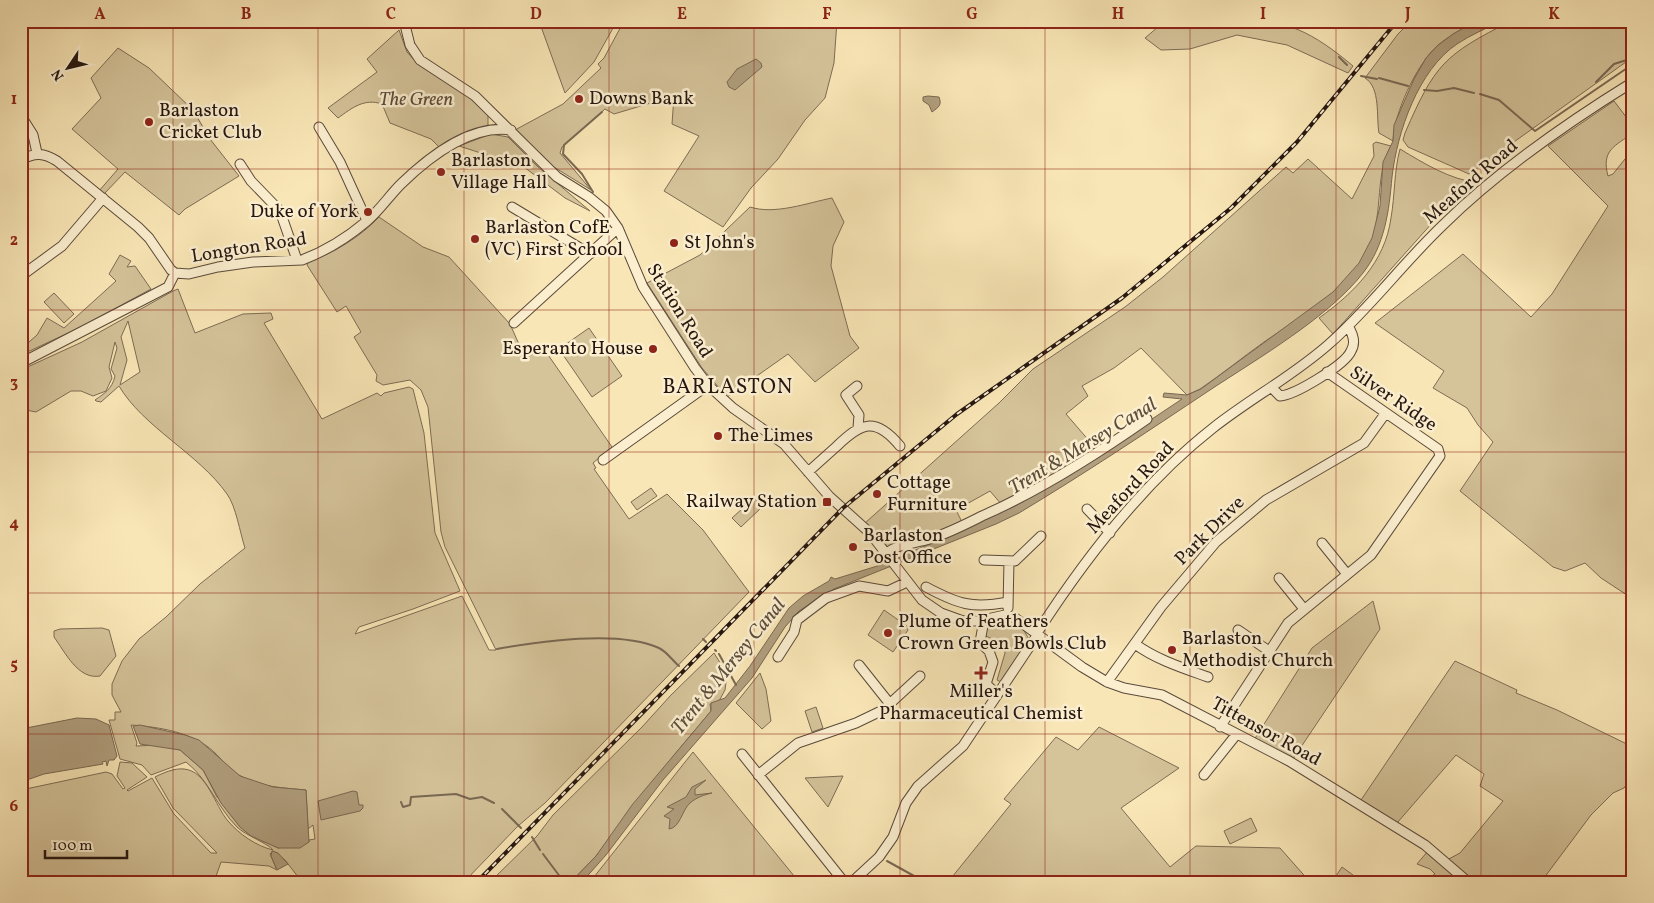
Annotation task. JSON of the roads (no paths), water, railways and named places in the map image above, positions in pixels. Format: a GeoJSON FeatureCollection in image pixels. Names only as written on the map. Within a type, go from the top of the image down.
{"type":"FeatureCollection","features":[{"type":"Feature","properties":{"kind":"street","name":"Station Road"},"geometry":{"type":"LineString","coordinates":[[404,21],[410,45],[420,60],[475,96],[496,113],[557,177],[590,197],[606,211],[618,228],[636,275],[668,328],[708,385],[733,408],[784,444],[829,496],[861,523],[907,582]]}},
{"type":"Feature","properties":{"kind":"street","name":"Meaford Road"},"geometry":{"type":"LineString","coordinates":[[852,882],[880,857],[893,837],[912,793],[963,746],[996,693],[1076,576],[1110,533],[1153,484],[1202,438],[1243,406],[1272,388],[1315,356],[1348,326],[1436,232],[1476,194],[1554,134],[1633,82]]}},
{"type":"Feature","properties":{"kind":"street"},"geometry":{"type":"LineString","coordinates":[[490,129],[496,113]]}},
{"type":"Feature","properties":{"kind":"street"},"geometry":{"type":"LineString","coordinates":[[21,116],[33,135],[37,153],[21,160]]}},
{"type":"Feature","properties":{"kind":"street"},"geometry":{"type":"LineString","coordinates":[[319,127],[340,162],[367,221]]}},
{"type":"Feature","properties":{"kind":"street","name":"Longton Road"},"geometry":{"type":"LineString","coordinates":[[37,153],[49,155],[58,160],[149,238],[171,270],[175,273],[189,274],[218,267],[253,262],[297,260],[325,250],[367,221],[401,185],[432,158],[456,143],[490,129],[511,130]]}},
{"type":"Feature","properties":{"kind":"street"},"geometry":{"type":"LineString","coordinates":[[240,164],[251,181],[277,205],[297,260]]}},
{"type":"Feature","properties":{"kind":"street"},"geometry":{"type":"LineString","coordinates":[[21,276],[62,246],[103,198]]}},
{"type":"Feature","properties":{"kind":"street"},"geometry":{"type":"LineString","coordinates":[[512,206],[590,254]]}},
{"type":"Feature","properties":{"kind":"street"},"geometry":{"type":"LineString","coordinates":[[514,323],[618,228]]}},
{"type":"Feature","properties":{"kind":"street"},"geometry":{"type":"LineString","coordinates":[[21,363],[168,287],[175,273]]}},
{"type":"Feature","properties":{"kind":"street"},"geometry":{"type":"LineString","coordinates":[[1272,388],[1280,396],[1284,396],[1327,372],[1352,351],[1353,334],[1348,326]]}},
{"type":"Feature","properties":{"kind":"street","name":"Silver Ridge"},"geometry":{"type":"LineString","coordinates":[[1327,372],[1438,449],[1440,453],[1438,460],[1376,550],[1347,574]]}},
{"type":"Feature","properties":{"kind":"street"},"geometry":{"type":"LineString","coordinates":[[604,460],[708,385]]}},
{"type":"Feature","properties":{"kind":"street"},"geometry":{"type":"LineString","coordinates":[[857,386],[846,395],[859,415],[858,428]]}},
{"type":"Feature","properties":{"kind":"street","name":"Park Drive"},"geometry":{"type":"LineString","coordinates":[[1107,682],[1168,599],[1216,542],[1241,519],[1266,500],[1364,443],[1386,414]]}},
{"type":"Feature","properties":{"kind":"street"},"geometry":{"type":"LineString","coordinates":[[888,556],[897,546],[926,540],[962,526],[1025,496],[1114,442],[1147,419]]}},
{"type":"Feature","properties":{"kind":"street"},"geometry":{"type":"LineString","coordinates":[[808,472],[858,428],[868,426],[879,428],[888,433],[900,446]]}},
{"type":"Feature","properties":{"kind":"street"},"geometry":{"type":"LineString","coordinates":[[1087,509],[1110,533]]}},
{"type":"Feature","properties":{"kind":"street"},"geometry":{"type":"LineString","coordinates":[[984,560],[1009,561],[1019,558],[1041,536]]}},
{"type":"Feature","properties":{"kind":"street"},"geometry":{"type":"LineString","coordinates":[[1220,727],[1288,623],[1304,609],[1328,594],[1347,574],[1322,543]]}},
{"type":"Feature","properties":{"kind":"street"},"geometry":{"type":"LineString","coordinates":[[1008,616],[1009,561]]}},
{"type":"Feature","properties":{"kind":"street"},"geometry":{"type":"LineString","coordinates":[[1279,578],[1304,609]]}},
{"type":"Feature","properties":{"kind":"street"},"geometry":{"type":"LineString","coordinates":[[778,657],[794,632],[797,620],[826,598],[859,586],[888,591],[907,582],[922,600],[941,613],[963,621],[1008,616],[1038,633]]}},
{"type":"Feature","properties":{"kind":"street"},"geometry":{"type":"LineString","coordinates":[[926,587],[950,600],[976,606],[1008,602]]}},
{"type":"Feature","properties":{"kind":"street"},"geometry":{"type":"LineString","coordinates":[[984,620],[980,642],[989,651],[993,662],[986,684],[996,693]]}},
{"type":"Feature","properties":{"kind":"street"},"geometry":{"type":"LineString","coordinates":[[1238,630],[1269,652]]}},
{"type":"Feature","properties":{"kind":"street","name":"Tittensor Road"},"geometry":{"type":"LineString","coordinates":[[1038,633],[1082,667],[1107,682],[1124,688],[1162,695],[1220,727],[1289,761],[1425,845],[1468,882]]}},
{"type":"Feature","properties":{"kind":"street"},"geometry":{"type":"LineString","coordinates":[[1135,644],[1146,653],[1172,665],[1208,676]]}},
{"type":"Feature","properties":{"kind":"street"},"geometry":{"type":"LineString","coordinates":[[859,665],[890,704]]}},
{"type":"Feature","properties":{"kind":"street"},"geometry":{"type":"LineString","coordinates":[[758,775],[798,743],[866,719],[890,704],[920,676]]}},
{"type":"Feature","properties":{"kind":"street"},"geometry":{"type":"LineString","coordinates":[[1204,775],[1236,735]]}},
{"type":"Feature","properties":{"kind":"street"},"geometry":{"type":"LineString","coordinates":[[742,754],[844,882]]}},
{"type":"Feature","properties":{"kind":"waterway"},"geometry":{"type":"LineString","coordinates":[[1339,57],[1347,65]]}},
{"type":"Feature","properties":{"kind":"waterway"},"geometry":{"type":"LineString","coordinates":[[1596,82],[1614,64],[1633,58]]}},
{"type":"Feature","properties":{"kind":"waterway"},"geometry":{"type":"LineString","coordinates":[[1480,94],[1499,100],[1535,131],[1633,64]]}},
{"type":"Feature","properties":{"kind":"waterway"},"geometry":{"type":"LineString","coordinates":[[1361,76],[1377,79]]}},
{"type":"Feature","properties":{"kind":"waterway"},"geometry":{"type":"LineString","coordinates":[[1379,78],[1408,86]]}},
{"type":"Feature","properties":{"kind":"waterway"},"geometry":{"type":"LineString","coordinates":[[1424,90],[1437,91],[1454,88],[1474,93]]}},
{"type":"Feature","properties":{"kind":"waterway"},"geometry":{"type":"LineString","coordinates":[[593,192],[582,174],[563,154],[564,145],[602,112]]}},
{"type":"Feature","properties":{"kind":"waterway"},"geometry":{"type":"LineString","coordinates":[[497,649],[557,640],[623,639],[662,649],[679,666]]}},
{"type":"Feature","properties":{"kind":"waterway"},"geometry":{"type":"LineString","coordinates":[[703,639],[706,642]]}},
{"type":"Feature","properties":{"kind":"waterway","name":"Trent & Mersey Canal"},"geometry":{"type":"LineString","coordinates":[[719,654],[736,685]]}},
{"type":"Feature","properties":{"kind":"waterway"},"geometry":{"type":"LineString","coordinates":[[401,802],[403,807],[410,805],[411,797],[456,794],[470,799],[482,797],[494,803]]}},
{"type":"Feature","properties":{"kind":"waterway"},"geometry":{"type":"LineString","coordinates":[[502,809],[521,828]]}},
{"type":"Feature","properties":{"kind":"waterway"},"geometry":{"type":"LineString","coordinates":[[532,837],[540,850]]}},
{"type":"Feature","properties":{"kind":"waterway"},"geometry":{"type":"LineString","coordinates":[[543,854],[564,882]]}},
{"type":"Feature","properties":{"kind":"waterway"},"geometry":{"type":"LineString","coordinates":[[887,861],[925,882]]}},
{"type":"Feature","properties":{"kind":"railway"},"geometry":{"type":"LineString","coordinates":[[477,882],[843,508],[957,414],[1122,298],[1231,208],[1297,142],[1397,21]]}},
{"type":"Feature","properties":{"kind":"place","name":"Downs Bank"},"geometry":{"type":"Point","coordinates":[579,99]}},
{"type":"Feature","properties":{"kind":"place","name":"Barlaston Cricket Club"},"geometry":{"type":"Point","coordinates":[149,122]}},
{"type":"Feature","properties":{"kind":"place","name":"Barlaston Village Hall"},"geometry":{"type":"Point","coordinates":[441,172]}},
{"type":"Feature","properties":{"kind":"place","name":"Duke of York"},"geometry":{"type":"Point","coordinates":[368,212]}},
{"type":"Feature","properties":{"kind":"place","name":"Barlaston CofE (VC) First School"},"geometry":{"type":"Point","coordinates":[475,239]}},
{"type":"Feature","properties":{"kind":"place","name":"St John's"},"geometry":{"type":"Point","coordinates":[674,243]}},
{"type":"Feature","properties":{"kind":"place","name":"Esperanto House"},"geometry":{"type":"Point","coordinates":[653,349]}},
{"type":"Feature","properties":{"kind":"place","name":"The Limes"},"geometry":{"type":"Point","coordinates":[718,436]}},
{"type":"Feature","properties":{"kind":"place","name":"Cottage Furniture"},"geometry":{"type":"Point","coordinates":[877,494]}},
{"type":"Feature","properties":{"kind":"place","name":"Railway Station"},"geometry":{"type":"Point","coordinates":[827,502]}},
{"type":"Feature","properties":{"kind":"place","name":"Barlaston Post Office"},"geometry":{"type":"Point","coordinates":[853,547]}},
{"type":"Feature","properties":{"kind":"place","name":"Plume of Feathers Crown Green Bowls Club"},"geometry":{"type":"Point","coordinates":[888,633]}},
{"type":"Feature","properties":{"kind":"place","name":"Barlaston Methodist Church"},"geometry":{"type":"Point","coordinates":[1172,650]}},
{"type":"Feature","properties":{"kind":"place","name":"Miller's Pharmaceutical Chemist"},"geometry":{"type":"Point","coordinates":[981,673]}},
{"type":"Feature","properties":{"kind":"district","name":"BARLASTON"},"geometry":{"type":"Point","coordinates":[728,387]}},
{"type":"Feature","properties":{"kind":"park label","name":"The Green"},"geometry":{"type":"Point","coordinates":[416,100]}}]}
